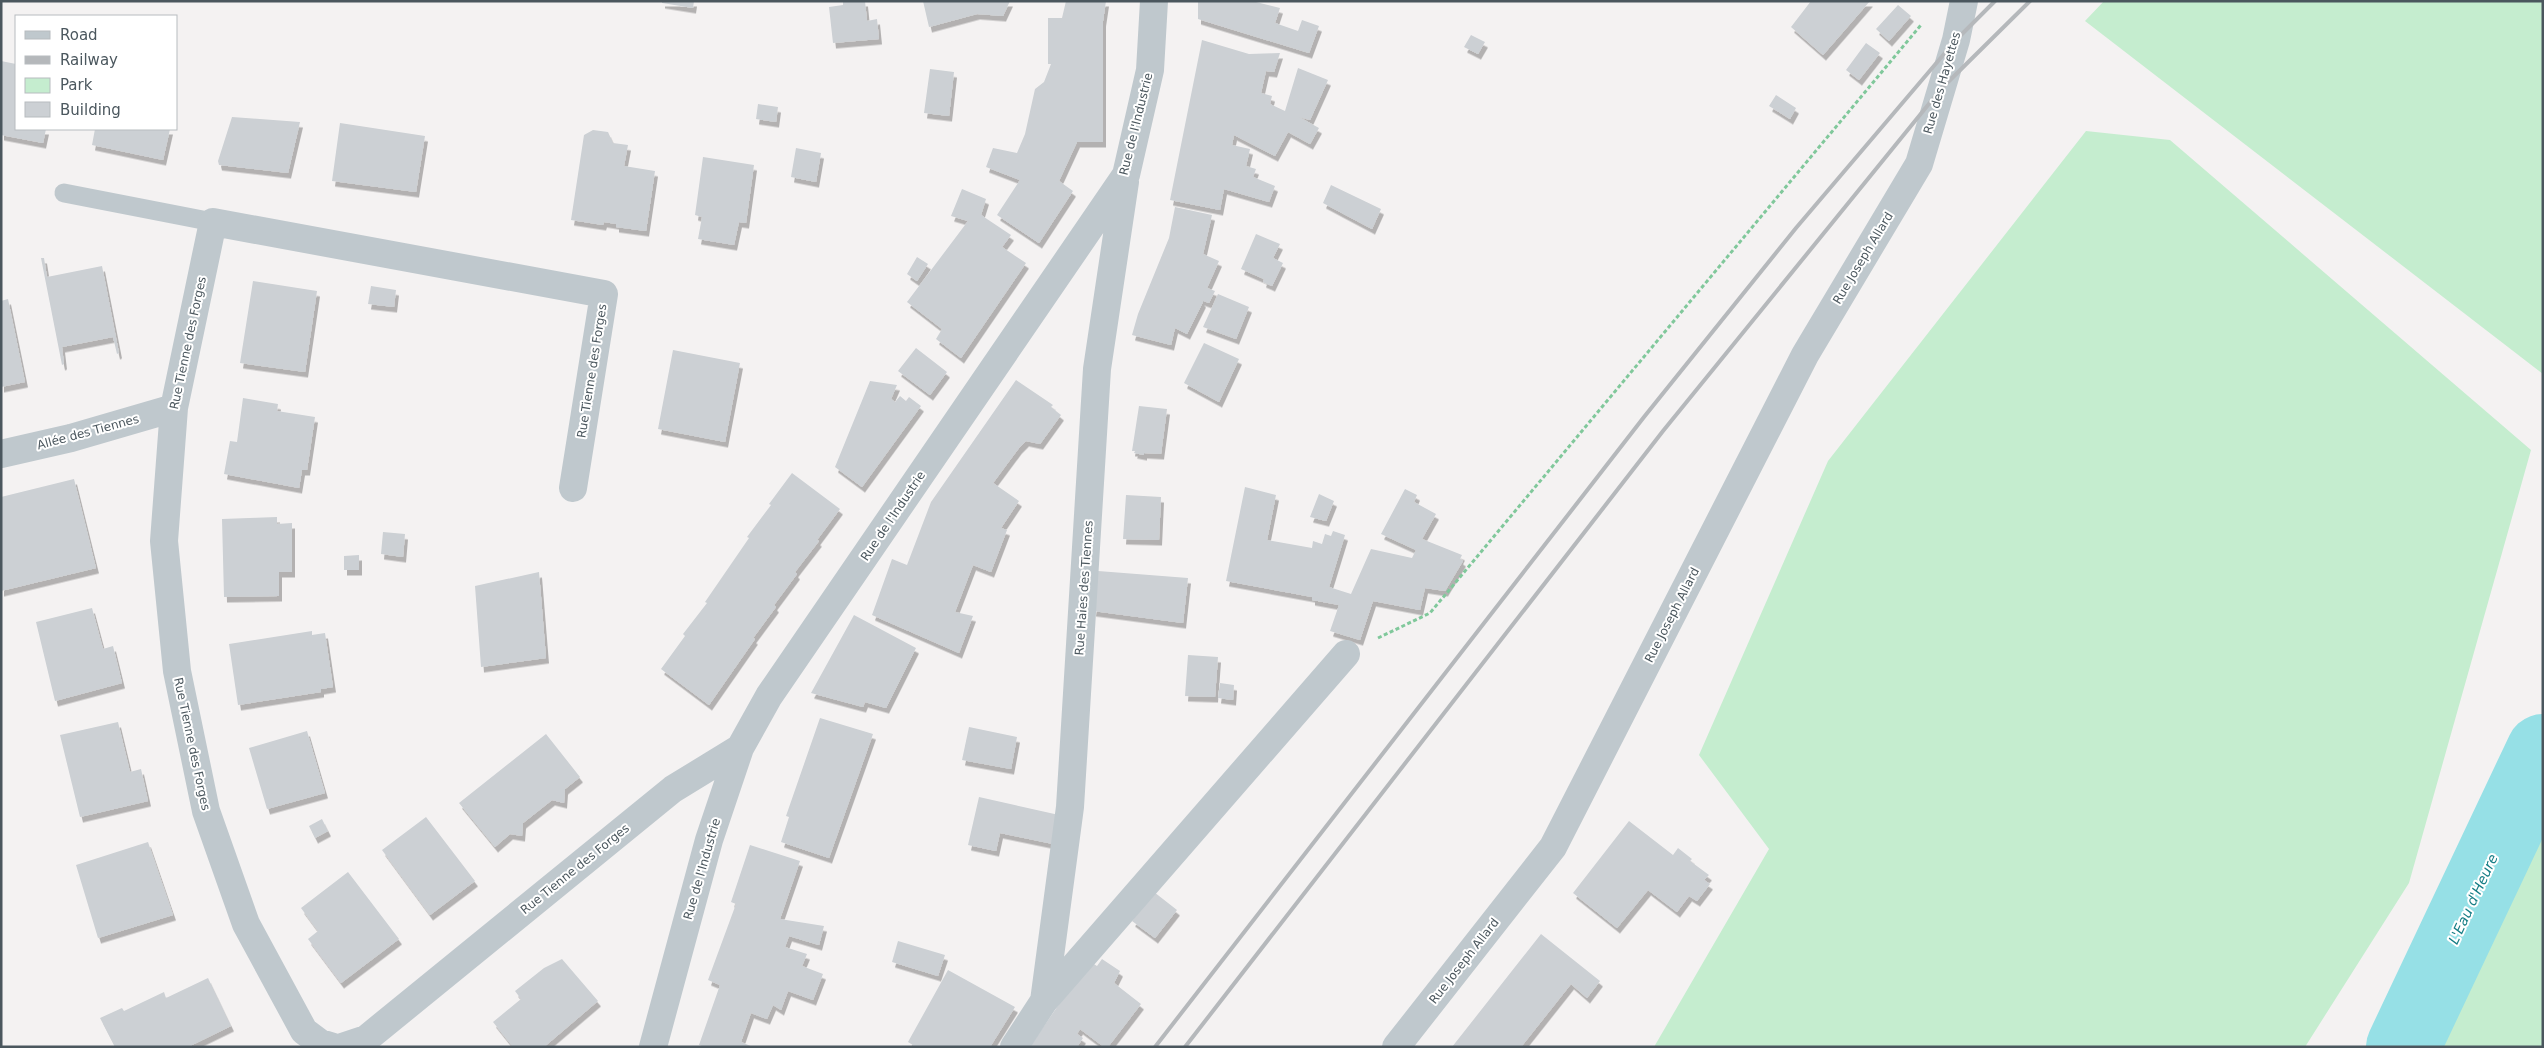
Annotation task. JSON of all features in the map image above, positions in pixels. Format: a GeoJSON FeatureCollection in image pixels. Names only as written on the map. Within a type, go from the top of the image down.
{"type":"FeatureCollection","features":[{"type":"Feature","properties":{"kind":"street","name":"Rue de l'Industrie"},"geometry":{"type":"LineString","coordinates":[[653,1047],[709,840],[740,748],[769,696],[1126,175],[1150,70],[1154,1]]}},
{"type":"Feature","properties":{"kind":"street","name":"Rue des Hayettes"},"geometry":{"type":"LineString","coordinates":[[1919,164],[1956,40],[1964,1]]}},
{"type":"Feature","properties":{"kind":"street","name":"Rue Joseph Allard"},"geometry":{"type":"LineString","coordinates":[[1396,1047],[1553,847],[1805,355],[1919,164]]}},
{"type":"Feature","properties":{"kind":"street","name":"Rue Haies des Tiennes"},"geometry":{"type":"LineString","coordinates":[[1044,1002],[1070,807],[1097,369],[1126,175]]}},
{"type":"Feature","properties":{"kind":"street","name":"Rue Tienne des Forges"},"geometry":{"type":"LineString","coordinates":[[334,1047],[320,1043],[304,1031],[246,924],[206,811],[177,671],[164,541],[174,408],[213,222],[604,294],[573,488]]}},
{"type":"Feature","properties":{"kind":"street","name":"Allée des Tiennes"},"geometry":{"type":"LineString","coordinates":[[1,454],[71,438],[174,408]]}},
{"type":"Feature","properties":{"kind":"street","name":"Rue Haies des Tiennes"},"geometry":{"type":"LineString","coordinates":[[1014,1047],[1044,1002],[1346,654]]}},
{"type":"Feature","properties":{"kind":"street","name":"Rue Tienne des Forges"},"geometry":{"type":"LineString","coordinates":[[342,1047],[366,1039],[673,789],[740,748]]}},
{"type":"Feature","properties":{"kind":"lane"},"geometry":{"type":"LineString","coordinates":[[64,193],[213,222]]}},
{"type":"Feature","properties":{"kind":"path"},"geometry":{"type":"LineString","coordinates":[[1346,654],[1430,613],[1926,19]]}},
{"type":"Feature","properties":{"kind":"green space"},"geometry":{"type":"Polygon","coordinates":[[[2104,1],[2543,1],[2543,374],[2085,21],[2104,1]]]}},
{"type":"Feature","properties":{"kind":"green space"},"geometry":{"type":"Polygon","coordinates":[[[2086,131],[2170,140],[2531,450],[2409,883],[2305,1047],[1654,1047],[1769,849],[1699,755],[1828,461],[2086,131]]]}},
{"type":"Feature","properties":{"kind":"green space"},"geometry":{"type":"Polygon","coordinates":[[[2543,824],[2543,1047],[2435,1047],[2543,824]]]}},
{"type":"Feature","properties":{"kind":"building"},"geometry":{"type":"Polygon","coordinates":[[[662,1],[694,1],[693,8],[662,3],[662,1]]]}},
{"type":"Feature","properties":{"kind":"building"},"geometry":{"type":"Polygon","coordinates":[[[843,1],[865,1],[867,21],[877,19],[879,39],[833,43],[829,7],[843,5],[843,1]]]}},
{"type":"Feature","properties":{"kind":"building"},"geometry":{"type":"Polygon","coordinates":[[[923,1],[1010,1],[1003,16],[977,14],[929,27],[923,1]]]}},
{"type":"Feature","properties":{"kind":"building"},"geometry":{"type":"Polygon","coordinates":[[[1066,1],[1106,1],[1103,21],[1103,142],[1077,142],[1059,181],[1073,191],[1039,243],[997,215],[1020,180],[986,167],[993,148],[1017,153],[1025,134],[1035,89],[1044,82],[1051,64],[1048,64],[1048,18],[1062,18],[1066,1]]]}},
{"type":"Feature","properties":{"kind":"building"},"geometry":{"type":"Polygon","coordinates":[[[1198,1],[1252,1],[1280,8],[1275,23],[1298,31],[1302,20],[1319,26],[1309,53],[1198,19],[1198,1]]]}},
{"type":"Feature","properties":{"kind":"building"},"geometry":{"type":"Polygon","coordinates":[[[1811,1],[1870,1],[1823,55],[1791,27],[1811,1]]]}},
{"type":"Feature","properties":{"kind":"building"},"geometry":{"type":"Polygon","coordinates":[[[1898,5],[1911,16],[1889,41],[1876,29],[1898,5]]]}},
{"type":"Feature","properties":{"kind":"building"},"geometry":{"type":"Polygon","coordinates":[[[1471,35],[1485,42],[1478,54],[1464,47],[1471,35]]]}},
{"type":"Feature","properties":{"kind":"building"},"geometry":{"type":"Polygon","coordinates":[[[1202,40],[1249,54],[1280,53],[1274,72],[1266,71],[1261,93],[1272,96],[1270,104],[1285,111],[1298,68],[1328,80],[1310,120],[1299,117],[1319,128],[1310,144],[1288,132],[1275,156],[1234,135],[1232,145],[1250,149],[1246,166],[1256,169],[1253,177],[1275,186],[1269,202],[1224,189],[1220,210],[1170,200],[1202,40]]]}},
{"type":"Feature","properties":{"kind":"building"},"geometry":{"type":"Polygon","coordinates":[[[1866,43],[1880,53],[1859,80],[1846,70],[1866,43]]]}},
{"type":"Feature","properties":{"kind":"building"},"geometry":{"type":"Polygon","coordinates":[[[1,61],[15,64],[15,130],[46,130],[43,143],[1,135],[1,61]]]}},
{"type":"Feature","properties":{"kind":"building"},"geometry":{"type":"Polygon","coordinates":[[[930,69],[954,72],[949,116],[924,113],[930,69]]]}},
{"type":"Feature","properties":{"kind":"building"},"geometry":{"type":"Polygon","coordinates":[[[1776,95],[1796,108],[1790,119],[1769,106],[1776,95]]]}},
{"type":"Feature","properties":{"kind":"building"},"geometry":{"type":"Polygon","coordinates":[[[758,104],[778,107],[776,122],[756,119],[758,104]]]}},
{"type":"Feature","properties":{"kind":"building"},"geometry":{"type":"Polygon","coordinates":[[[232,117],[300,122],[288,173],[219,165],[218,161],[232,117]]]}},
{"type":"Feature","properties":{"kind":"building"},"geometry":{"type":"Polygon","coordinates":[[[340,123],[425,136],[416,192],[332,181],[340,123]]]}},
{"type":"Feature","properties":{"kind":"building"},"geometry":{"type":"Polygon","coordinates":[[[95,130],[170,130],[163,160],[92,145],[95,130]]]}},
{"type":"Feature","properties":{"kind":"building"},"geometry":{"type":"Polygon","coordinates":[[[593,130],[608,132],[613,143],[628,145],[624,166],[655,171],[646,231],[616,227],[616,224],[604,222],[603,225],[571,220],[584,135],[593,130]]]}},
{"type":"Feature","properties":{"kind":"building"},"geometry":{"type":"Polygon","coordinates":[[[796,148],[821,153],[816,182],[791,177],[796,148]]]}},
{"type":"Feature","properties":{"kind":"building"},"geometry":{"type":"Polygon","coordinates":[[[703,157],[754,165],[746,223],[739,222],[734,245],[698,239],[702,217],[695,215],[703,157]]]}},
{"type":"Feature","properties":{"kind":"building"},"geometry":{"type":"Polygon","coordinates":[[[1331,185],[1381,209],[1372,229],[1323,203],[1331,185]]]}},
{"type":"Feature","properties":{"kind":"building"},"geometry":{"type":"Polygon","coordinates":[[[962,189],[986,199],[981,215],[1011,235],[1002,247],[1026,263],[961,358],[936,339],[942,329],[907,302],[968,221],[951,216],[962,189]]]}},
{"type":"Feature","properties":{"kind":"building"},"geometry":{"type":"Polygon","coordinates":[[[1175,207],[1212,215],[1203,254],[1219,261],[1207,288],[1215,291],[1209,303],[1201,300],[1203,302],[1187,334],[1175,328],[1171,345],[1132,335],[1138,314],[1169,238],[1175,207]]]}},
{"type":"Feature","properties":{"kind":"building"},"geometry":{"type":"Polygon","coordinates":[[[1256,234],[1280,244],[1273,258],[1283,263],[1272,286],[1263,282],[1264,279],[1241,269],[1256,234]]]}},
{"type":"Feature","properties":{"kind":"building"},"geometry":{"type":"Polygon","coordinates":[[[917,257],[928,264],[917,281],[907,274],[917,257]]]}},
{"type":"Feature","properties":{"kind":"building"},"geometry":{"type":"Polygon","coordinates":[[[41,258],[44,258],[47,277],[102,266],[119,353],[117,354],[113,337],[62,347],[64,364],[62,365],[41,258]]]}},
{"type":"Feature","properties":{"kind":"building"},"geometry":{"type":"Polygon","coordinates":[[[253,281],[317,291],[305,372],[240,363],[253,281]]]}},
{"type":"Feature","properties":{"kind":"building"},"geometry":{"type":"Polygon","coordinates":[[[371,286],[396,290],[394,307],[368,304],[371,286]]]}},
{"type":"Feature","properties":{"kind":"building"},"geometry":{"type":"Polygon","coordinates":[[[1218,294],[1249,307],[1236,339],[1203,327],[1218,294]]]}},
{"type":"Feature","properties":{"kind":"building"},"geometry":{"type":"Polygon","coordinates":[[[8,299],[25,382],[1,387],[1,301],[8,299]]]}},
{"type":"Feature","properties":{"kind":"building"},"geometry":{"type":"Polygon","coordinates":[[[1204,343],[1239,359],[1219,402],[1184,383],[1204,343]]]}},
{"type":"Feature","properties":{"kind":"building"},"geometry":{"type":"Polygon","coordinates":[[[916,348],[947,372],[930,395],[898,371],[916,348]]]}},
{"type":"Feature","properties":{"kind":"building"},"geometry":{"type":"Polygon","coordinates":[[[673,350],[740,363],[725,442],[658,429],[673,350]]]}},
{"type":"Feature","properties":{"kind":"building"},"geometry":{"type":"Polygon","coordinates":[[[1016,380],[1053,405],[1051,407],[1061,415],[1040,444],[1026,441],[1019,448],[993,483],[1019,501],[1001,528],[1007,530],[991,572],[973,565],[955,612],[973,616],[959,653],[872,615],[892,559],[907,565],[931,502],[1016,380]]]}},
{"type":"Feature","properties":{"kind":"building"},"geometry":{"type":"Polygon","coordinates":[[[870,381],[897,385],[891,399],[895,402],[900,396],[906,401],[909,397],[921,406],[862,487],[835,467],[870,381]]]}},
{"type":"Feature","properties":{"kind":"building"},"geometry":{"type":"Polygon","coordinates":[[[243,398],[278,404],[277,411],[315,417],[307,470],[302,470],[299,488],[224,474],[230,441],[237,442],[243,398]]]}},
{"type":"Feature","properties":{"kind":"building"},"geometry":{"type":"Polygon","coordinates":[[[1139,406],[1167,409],[1161,454],[1144,453],[1144,455],[1132,451],[1139,406]]]}},
{"type":"Feature","properties":{"kind":"building"},"geometry":{"type":"Polygon","coordinates":[[[792,473],[840,509],[817,540],[819,541],[795,572],[797,574],[774,605],[776,607],[709,705],[661,669],[685,636],[683,634],[707,603],[705,602],[749,538],[747,537],[771,505],[769,504],[792,473]]]}},
{"type":"Feature","properties":{"kind":"building"},"geometry":{"type":"Polygon","coordinates":[[[74,479],[96,568],[1,591],[1,497],[74,479]]]}},
{"type":"Feature","properties":{"kind":"building"},"geometry":{"type":"Polygon","coordinates":[[[1245,487],[1276,495],[1267,540],[1312,548],[1313,541],[1322,544],[1325,534],[1331,536],[1333,531],[1345,535],[1329,587],[1351,594],[1371,549],[1412,558],[1416,550],[1381,534],[1405,489],[1417,495],[1414,502],[1436,514],[1422,539],[1462,555],[1460,559],[1463,561],[1445,591],[1425,588],[1420,610],[1373,601],[1360,640],[1330,631],[1339,605],[1312,600],[1312,597],[1226,581],[1245,487]]]}},
{"type":"Feature","properties":{"kind":"building"},"geometry":{"type":"Polygon","coordinates":[[[1319,494],[1334,501],[1326,521],[1310,517],[1319,494]]]}},
{"type":"Feature","properties":{"kind":"building"},"geometry":{"type":"Polygon","coordinates":[[[1126,495],[1161,497],[1159,540],[1123,539],[1126,495]]]}},
{"type":"Feature","properties":{"kind":"building"},"geometry":{"type":"Polygon","coordinates":[[[277,517],[277,524],[292,523],[292,572],[279,572],[279,596],[224,597],[222,519],[277,517]]]}},
{"type":"Feature","properties":{"kind":"building"},"geometry":{"type":"Polygon","coordinates":[[[383,532],[405,534],[403,557],[381,554],[383,532]]]}},
{"type":"Feature","properties":{"kind":"building"},"geometry":{"type":"Polygon","coordinates":[[[359,555],[359,570],[344,570],[344,556],[359,555]]]}},
{"type":"Feature","properties":{"kind":"building"},"geometry":{"type":"Polygon","coordinates":[[[1098,571],[1188,578],[1183,623],[1093,611],[1098,571]]]}},
{"type":"Feature","properties":{"kind":"building"},"geometry":{"type":"Polygon","coordinates":[[[539,572],[546,658],[481,667],[475,586],[539,572]]]}},
{"type":"Feature","properties":{"kind":"building"},"geometry":{"type":"Polygon","coordinates":[[[92,608],[103,649],[113,646],[122,683],[55,701],[36,622],[92,608]]]}},
{"type":"Feature","properties":{"kind":"building"},"geometry":{"type":"Polygon","coordinates":[[[854,615],[916,648],[886,708],[865,702],[863,707],[811,693],[854,615]]]}},
{"type":"Feature","properties":{"kind":"building"},"geometry":{"type":"Polygon","coordinates":[[[312,631],[312,635],[325,633],[333,687],[321,689],[321,692],[238,705],[229,644],[312,631]]]}},
{"type":"Feature","properties":{"kind":"building"},"geometry":{"type":"Polygon","coordinates":[[[1188,655],[1218,657],[1215,697],[1185,696],[1188,655]]]}},
{"type":"Feature","properties":{"kind":"building"},"geometry":{"type":"Polygon","coordinates":[[[1220,683],[1234,685],[1233,700],[1218,698],[1220,683]]]}},
{"type":"Feature","properties":{"kind":"building"},"geometry":{"type":"Polygon","coordinates":[[[820,718],[873,734],[829,858],[781,842],[789,817],[786,816],[820,718]]]}},
{"type":"Feature","properties":{"kind":"building"},"geometry":{"type":"Polygon","coordinates":[[[118,722],[130,772],[141,769],[148,801],[80,817],[60,735],[118,722]]]}},
{"type":"Feature","properties":{"kind":"building"},"geometry":{"type":"Polygon","coordinates":[[[969,727],[1017,737],[1011,769],[962,760],[969,727]]]}},
{"type":"Feature","properties":{"kind":"building"},"geometry":{"type":"Polygon","coordinates":[[[307,731],[325,793],[267,809],[249,748],[307,731]]]}},
{"type":"Feature","properties":{"kind":"building"},"geometry":{"type":"Polygon","coordinates":[[[546,734],[580,777],[565,789],[564,803],[552,800],[523,823],[522,836],[510,834],[495,847],[459,803],[546,734]]]}},
{"type":"Feature","properties":{"kind":"building"},"geometry":{"type":"Polygon","coordinates":[[[979,797],[1059,815],[1053,844],[1000,833],[996,851],[968,845],[979,797]]]}},
{"type":"Feature","properties":{"kind":"building"},"geometry":{"type":"Polygon","coordinates":[[[426,817],[475,881],[430,915],[382,850],[426,817]]]}},
{"type":"Feature","properties":{"kind":"building"},"geometry":{"type":"Polygon","coordinates":[[[322,819],[328,831],[315,838],[309,826],[322,819]]]}},
{"type":"Feature","properties":{"kind":"building"},"geometry":{"type":"Polygon","coordinates":[[[1629,821],[1673,855],[1678,848],[1692,859],[1690,861],[1709,875],[1704,880],[1710,884],[1697,901],[1689,896],[1677,912],[1648,890],[1617,928],[1573,893],[1629,821]]]}},
{"type":"Feature","properties":{"kind":"building"},"geometry":{"type":"Polygon","coordinates":[[[148,842],[173,915],[98,938],[76,865],[148,842]]]}},
{"type":"Feature","properties":{"kind":"building"},"geometry":{"type":"Polygon","coordinates":[[[750,845],[800,861],[780,919],[824,926],[819,945],[789,936],[785,947],[807,954],[802,966],[823,974],[813,1000],[788,991],[781,1010],[773,1005],[767,1019],[751,1013],[741,1042],[753,1047],[704,1047],[699,1045],[720,985],[708,980],[736,904],[731,902],[750,845]]]}},
{"type":"Feature","properties":{"kind":"building"},"geometry":{"type":"Polygon","coordinates":[[[348,872],[399,939],[341,983],[308,939],[318,931],[301,908],[348,872]]]}},
{"type":"Feature","properties":{"kind":"building"},"geometry":{"type":"Polygon","coordinates":[[[1154,892],[1177,910],[1155,938],[1132,921],[1154,892]]]}},
{"type":"Feature","properties":{"kind":"building"},"geometry":{"type":"Polygon","coordinates":[[[1541,934],[1600,981],[1587,998],[1571,984],[1521,1047],[1452,1047],[1541,934]]]}},
{"type":"Feature","properties":{"kind":"building"},"geometry":{"type":"Polygon","coordinates":[[[898,941],[945,955],[938,976],[892,962],[898,941]]]}},
{"type":"Feature","properties":{"kind":"building"},"geometry":{"type":"Polygon","coordinates":[[[562,959],[598,1001],[544,1047],[513,1047],[493,1022],[521,999],[515,991],[544,968],[562,959]]]}},
{"type":"Feature","properties":{"kind":"building"},"geometry":{"type":"Polygon","coordinates":[[[1102,959],[1120,971],[1114,983],[1141,1004],[1108,1047],[1104,1047],[1080,1029],[1077,1034],[1083,1038],[1077,1047],[1027,1047],[1033,1042],[1089,961],[1097,966],[1102,959]]]}},
{"type":"Feature","properties":{"kind":"building"},"geometry":{"type":"Polygon","coordinates":[[[948,970],[1015,1007],[990,1047],[916,1047],[908,1042],[948,970]]]}},
{"type":"Feature","properties":{"kind":"building"},"geometry":{"type":"Polygon","coordinates":[[[208,978],[231,1026],[188,1047],[115,1047],[100,1018],[122,1008],[124,1011],[164,992],[166,998],[208,978]]]}},
{"type":"Feature","properties":{"kind":"waterway","name":"L'Eau d'Heure"},"geometry":{"type":"LineString","coordinates":[[2403,1047],[2543,751]]}},
{"type":"Feature","properties":{"kind":"railway"},"geometry":{"type":"LineString","coordinates":[[1155,1047],[1644,417],[1796,228],[1956,40],[1995,1]]}},
{"type":"Feature","properties":{"kind":"railway"},"geometry":{"type":"LineString","coordinates":[[1185,1047],[1663,431],[1941,89],[2030,1]]}}]}
